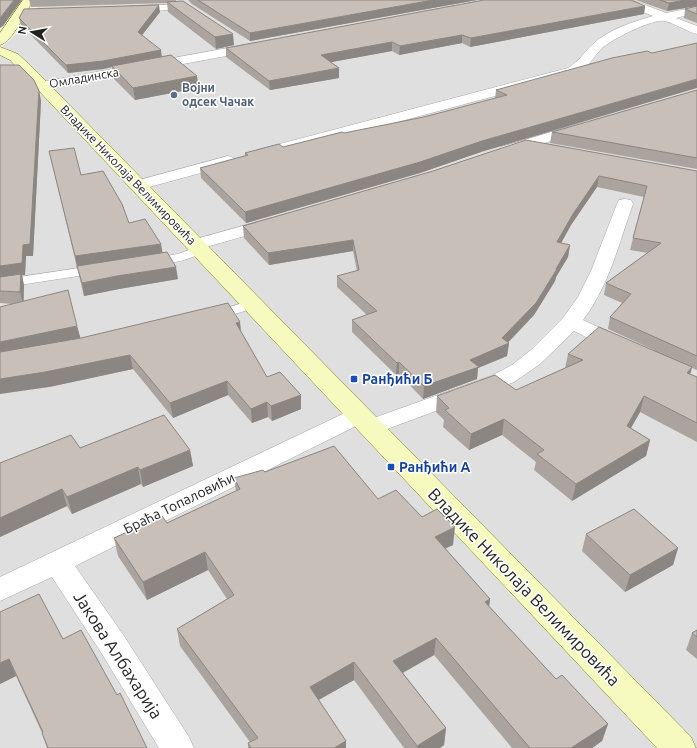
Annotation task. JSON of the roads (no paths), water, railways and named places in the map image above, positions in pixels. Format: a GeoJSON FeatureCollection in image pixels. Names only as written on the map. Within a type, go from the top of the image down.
{"type":"FeatureCollection","features":[{"type":"Feature","properties":{"kind":"street"},"geometry":{"type":"LineString","coordinates":[[0,41],[22,12],[28,0]]}},
{"type":"Feature","properties":{"kind":"street"},"geometry":{"type":"LineString","coordinates":[[622,0],[697,30]]}},
{"type":"Feature","properties":{"kind":"street"},"geometry":{"type":"LineString","coordinates":[[116,9],[184,4],[199,15]]}},
{"type":"Feature","properties":{"kind":"street"},"geometry":{"type":"LineString","coordinates":[[138,185],[573,71],[583,66],[601,43],[639,24],[697,10]]}},
{"type":"Feature","properties":{"kind":"street"},"geometry":{"type":"LineString","coordinates":[[22,12],[37,11]]}},
{"type":"Feature","properties":{"kind":"street"},"geometry":{"type":"LineString","coordinates":[[237,40],[249,48]]}},
{"type":"Feature","properties":{"kind":"street","name":"Омладинска"},"geometry":{"type":"LineString","coordinates":[[42,86],[264,45]]}},
{"type":"Feature","properties":{"kind":"street","name":"Владике Николаја Велимировића"},"geometry":{"type":"LineString","coordinates":[[0,51],[14,57],[679,748]]}},
{"type":"Feature","properties":{"kind":"street"},"geometry":{"type":"LineString","coordinates":[[493,154],[595,123]]}},
{"type":"Feature","properties":{"kind":"street"},"geometry":{"type":"LineString","coordinates":[[524,145],[555,150]]}},
{"type":"Feature","properties":{"kind":"street","name":"Браћа Топаловићи"},"geometry":{"type":"LineString","coordinates":[[0,590],[365,421],[473,391],[517,373],[546,348],[571,322],[581,308],[602,265],[625,204]]}},
{"type":"Feature","properties":{"kind":"street"},"geometry":{"type":"LineString","coordinates":[[198,247],[283,220]]}},
{"type":"Feature","properties":{"kind":"street"},"geometry":{"type":"LineString","coordinates":[[571,322],[636,351]]}},
{"type":"Feature","properties":{"kind":"street","name":"Јакова Албахарија"},"geometry":{"type":"LineString","coordinates":[[58,563],[113,645],[177,748]]}},
{"type":"Feature","properties":{"kind":"lane"},"geometry":{"type":"LineString","coordinates":[[136,264],[163,261],[198,247]]}},
{"type":"Feature","properties":{"kind":"lane"},"geometry":{"type":"LineString","coordinates":[[0,284],[113,268]]}},
{"type":"Feature","properties":{"kind":"lane"},"geometry":{"type":"LineString","coordinates":[[199,320],[252,304]]}},
{"type":"Feature","properties":{"kind":"place","name":"Војни одсек Чачак"},"geometry":{"type":"Point","coordinates":[174,95]}},
{"type":"Feature","properties":{"kind":"place","name":"Ранђићи Б"},"geometry":{"type":"Point","coordinates":[354,379]}},
{"type":"Feature","properties":{"kind":"place","name":"Ранђићи А"},"geometry":{"type":"Point","coordinates":[391,467]}}]}
